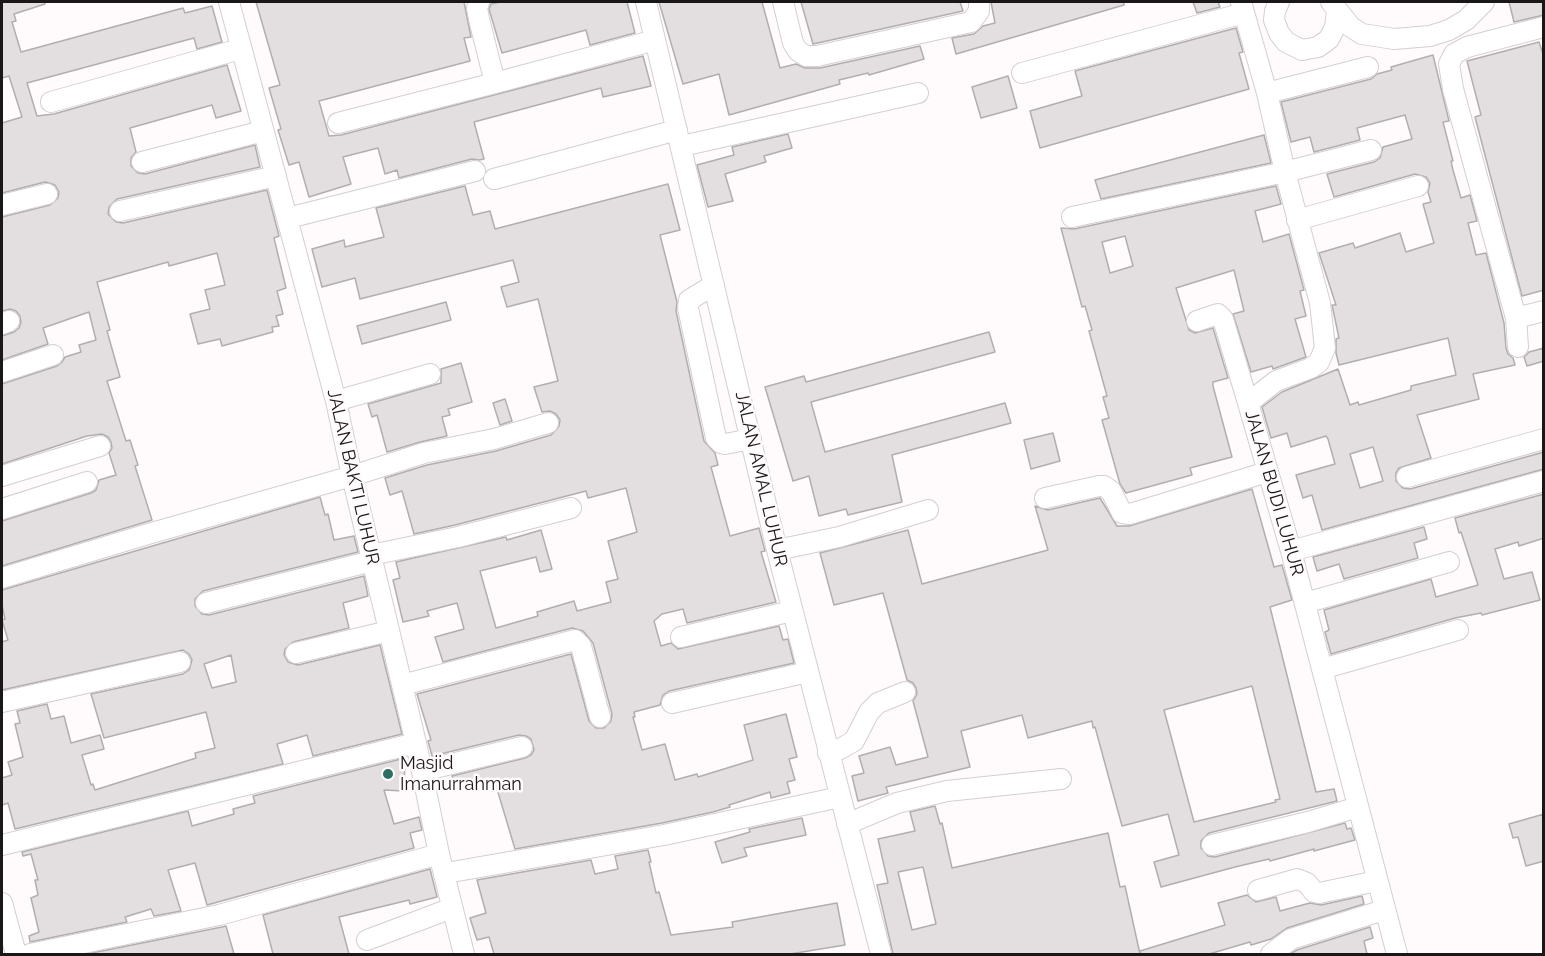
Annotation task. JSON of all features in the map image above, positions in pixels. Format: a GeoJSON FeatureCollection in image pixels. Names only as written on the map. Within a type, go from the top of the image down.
{"type":"FeatureCollection","features":[{"type":"Feature","properties":{"kind":"street","name":"JALAN BAKTI LUHUR"},"geometry":{"type":"LineString","coordinates":[[229,2],[336,401],[351,476],[416,743],[464,954]]}},
{"type":"Feature","properties":{"kind":"street"},"geometry":{"type":"LineString","coordinates":[[479,2],[477,8],[479,19],[495,83]]}},
{"type":"Feature","properties":{"kind":"street","name":"JALAN AMAL LUHUR"},"geometry":{"type":"LineString","coordinates":[[646,2],[792,611],[881,954]]}},
{"type":"Feature","properties":{"kind":"street"},"geometry":{"type":"LineString","coordinates":[[783,2],[793,43],[798,51],[806,56],[817,56],[971,21],[977,15],[979,2]]}},
{"type":"Feature","properties":{"kind":"street"},"geometry":{"type":"LineString","coordinates":[[1279,2],[1274,20],[1279,33],[1286,42],[1302,50],[1318,47],[1329,39],[1335,27],[1334,6]]}},
{"type":"Feature","properties":{"kind":"street"},"geometry":{"type":"LineString","coordinates":[[1334,6],[1351,27],[1362,34],[1385,39],[1414,39],[1449,30],[1466,20],[1484,2]]}},
{"type":"Feature","properties":{"kind":"street"},"geometry":{"type":"LineString","coordinates":[[1022,73],[1242,7]]}},
{"type":"Feature","properties":{"kind":"street","name":"JALAN BUDI LUHUR"},"geometry":{"type":"LineString","coordinates":[[1242,7],[1267,93],[1285,172],[1320,303],[1325,348],[1319,362],[1311,368],[1276,381],[1248,402],[1291,551],[1397,954]]}},
{"type":"Feature","properties":{"kind":"street"},"geometry":{"type":"LineString","coordinates":[[1518,347],[1516,318],[1453,89],[1449,64],[1454,54],[1467,46],[1544,27]]}},
{"type":"Feature","properties":{"kind":"street"},"geometry":{"type":"LineString","coordinates":[[338,123],[654,40]]}},
{"type":"Feature","properties":{"kind":"street"},"geometry":{"type":"LineString","coordinates":[[51,102],[240,49]]}},
{"type":"Feature","properties":{"kind":"street"},"geometry":{"type":"LineString","coordinates":[[1267,93],[1368,67]]}},
{"type":"Feature","properties":{"kind":"street"},"geometry":{"type":"LineString","coordinates":[[494,179],[680,138],[918,93]]}},
{"type":"Feature","properties":{"kind":"street"},"geometry":{"type":"LineString","coordinates":[[142,162],[263,131]]}},
{"type":"Feature","properties":{"kind":"street"},"geometry":{"type":"LineString","coordinates":[[1072,217],[1285,172],[1371,150]]}},
{"type":"Feature","properties":{"kind":"street"},"geometry":{"type":"LineString","coordinates":[[288,218],[475,171]]}},
{"type":"Feature","properties":{"kind":"street"},"geometry":{"type":"LineString","coordinates":[[120,211],[276,176]]}},
{"type":"Feature","properties":{"kind":"street"},"geometry":{"type":"LineString","coordinates":[[1298,220],[1418,186]]}},
{"type":"Feature","properties":{"kind":"street"},"geometry":{"type":"LineString","coordinates":[[2,205],[47,194]]}},
{"type":"Feature","properties":{"kind":"street"},"geometry":{"type":"LineString","coordinates":[[714,285],[689,300],[692,330],[716,438],[725,444],[751,439]]}},
{"type":"Feature","properties":{"kind":"street"},"geometry":{"type":"LineString","coordinates":[[1516,318],[1544,311]]}},
{"type":"Feature","properties":{"kind":"street"},"geometry":{"type":"LineString","coordinates":[[1197,321],[1218,314],[1223,319],[1248,402]]}},
{"type":"Feature","properties":{"kind":"street"},"geometry":{"type":"LineString","coordinates":[[692,330],[724,321]]}},
{"type":"Feature","properties":{"kind":"street"},"geometry":{"type":"LineString","coordinates":[[2,372],[53,355]]}},
{"type":"Feature","properties":{"kind":"street"},"geometry":{"type":"LineString","coordinates":[[336,401],[430,374]]}},
{"type":"Feature","properties":{"kind":"street"},"geometry":{"type":"LineString","coordinates":[[2,578],[424,453],[494,439],[548,423]]}},
{"type":"Feature","properties":{"kind":"street"},"geometry":{"type":"LineString","coordinates":[[1407,477],[1544,439]]}},
{"type":"Feature","properties":{"kind":"street"},"geometry":{"type":"LineString","coordinates":[[2,476],[100,446]]}},
{"type":"Feature","properties":{"kind":"street"},"geometry":{"type":"LineString","coordinates":[[1045,498],[1104,486],[1111,491],[1122,513],[1130,514],[1267,472]]}},
{"type":"Feature","properties":{"kind":"street"},"geometry":{"type":"LineString","coordinates":[[1291,551],[1544,481]]}},
{"type":"Feature","properties":{"kind":"street"},"geometry":{"type":"LineString","coordinates":[[2,509],[87,482]]}},
{"type":"Feature","properties":{"kind":"street"},"geometry":{"type":"LineString","coordinates":[[206,603],[571,508]]}},
{"type":"Feature","properties":{"kind":"street"},"geometry":{"type":"LineString","coordinates":[[777,550],[839,537],[928,510]]}},
{"type":"Feature","properties":{"kind":"street"},"geometry":{"type":"LineString","coordinates":[[1305,603],[1449,562]]}},
{"type":"Feature","properties":{"kind":"street"},"geometry":{"type":"LineString","coordinates":[[681,637],[792,611]]}},
{"type":"Feature","properties":{"kind":"street"},"geometry":{"type":"LineString","coordinates":[[1322,669],[1458,630]]}},
{"type":"Feature","properties":{"kind":"street"},"geometry":{"type":"LineString","coordinates":[[296,653],[389,631]]}},
{"type":"Feature","properties":{"kind":"street"},"geometry":{"type":"LineString","coordinates":[[402,685],[575,640],[581,646],[600,717]]}},
{"type":"Feature","properties":{"kind":"street"},"geometry":{"type":"LineString","coordinates":[[2,702],[180,662]]}},
{"type":"Feature","properties":{"kind":"street"},"geometry":{"type":"LineString","coordinates":[[672,703],[808,672]]}},
{"type":"Feature","properties":{"kind":"street"},"geometry":{"type":"LineString","coordinates":[[828,753],[854,741],[869,712],[878,703],[905,692]]}},
{"type":"Feature","properties":{"kind":"street"},"geometry":{"type":"LineString","coordinates":[[2,845],[416,743]]}},
{"type":"Feature","properties":{"kind":"street"},"geometry":{"type":"LineString","coordinates":[[422,771],[522,747]]}},
{"type":"Feature","properties":{"kind":"street"},"geometry":{"type":"LineString","coordinates":[[847,824],[897,803],[947,791],[1061,779]]}},
{"type":"Feature","properties":{"kind":"street"},"geometry":{"type":"LineString","coordinates":[[446,873],[664,835],[840,797]]}},
{"type":"Feature","properties":{"kind":"street"},"geometry":{"type":"LineString","coordinates":[[1212,845],[1308,822],[1358,807]]}},
{"type":"Feature","properties":{"kind":"street"},"geometry":{"type":"LineString","coordinates":[[30,954],[219,915],[440,854]]}},
{"type":"Feature","properties":{"kind":"street"},"geometry":{"type":"LineString","coordinates":[[1258,890],[1297,879],[1307,883],[1314,892],[1319,893],[1377,881]]}},
{"type":"Feature","properties":{"kind":"street"},"geometry":{"type":"LineString","coordinates":[[367,940],[452,908]]}},
{"type":"Feature","properties":{"kind":"street"},"geometry":{"type":"LineString","coordinates":[[1271,954],[1291,939],[1384,910]]}},
{"type":"Feature","properties":{"kind":"street"},"geometry":{"type":"LineString","coordinates":[[3,912],[16,954]]}},
{"type":"Feature","properties":{"kind":"building"},"geometry":{"type":"Polygon","coordinates":[[[2,2],[44,2],[45,4],[14,14],[16,21],[12,22],[21,52],[183,8],[185,13],[212,6],[222,42],[197,49],[194,38],[27,83],[37,116],[54,114],[227,65],[241,111],[216,118],[212,105],[130,128],[136,152],[131,158],[131,166],[138,173],[145,174],[255,145],[260,167],[117,199],[109,207],[108,214],[116,222],[123,223],[267,190],[279,236],[274,238],[286,288],[277,291],[283,314],[276,316],[279,326],[272,327],[273,332],[222,346],[220,339],[198,344],[190,314],[210,309],[205,290],[225,285],[217,253],[169,266],[168,262],[97,282],[110,330],[107,331],[120,377],[107,381],[126,441],[130,440],[138,465],[135,466],[152,520],[2,566],[2,521],[91,493],[96,490],[99,480],[116,475],[109,453],[112,448],[111,442],[102,434],[87,436],[2,464],[2,384],[57,366],[65,357],[81,352],[79,345],[96,340],[89,312],[43,328],[48,344],[2,360],[2,336],[14,332],[19,328],[21,322],[16,311],[10,309],[2,311],[2,217],[50,205],[58,198],[59,192],[55,185],[45,182],[2,193],[2,123],[22,117],[9,76],[2,78],[2,2]]]}},
{"type":"Feature","properties":{"kind":"building"},"geometry":{"type":"Polygon","coordinates":[[[256,2],[464,2],[471,37],[464,38],[470,61],[319,101],[329,136],[341,135],[643,56],[651,86],[603,97],[601,88],[474,122],[484,159],[472,159],[399,178],[397,170],[385,174],[378,148],[343,157],[351,184],[309,197],[299,162],[289,165],[278,130],[281,129],[269,88],[280,85],[256,2]]]}},
{"type":"Feature","properties":{"kind":"building"},"geometry":{"type":"Polygon","coordinates":[[[501,2],[627,2],[635,33],[590,45],[586,30],[502,53],[489,9],[491,4],[501,2]]]}},
{"type":"Feature","properties":{"kind":"building"},"geometry":{"type":"Polygon","coordinates":[[[659,2],[762,2],[780,68],[796,64],[805,68],[820,68],[920,46],[924,59],[869,75],[868,73],[839,80],[840,84],[729,115],[719,74],[683,84],[659,2]]]}},
{"type":"Feature","properties":{"kind":"building"},"geometry":{"type":"Polygon","coordinates":[[[801,2],[960,2],[963,11],[813,44],[801,2]]]}},
{"type":"Feature","properties":{"kind":"building"},"geometry":{"type":"Polygon","coordinates":[[[991,2],[1124,2],[1124,5],[956,54],[952,38],[974,34],[983,26],[995,23],[991,2]]]}},
{"type":"Feature","properties":{"kind":"building"},"geometry":{"type":"Polygon","coordinates":[[[1193,2],[1218,2],[1220,7],[1197,13],[1193,2]]]}},
{"type":"Feature","properties":{"kind":"building"},"geometry":{"type":"Polygon","coordinates":[[[1509,2],[1544,2],[1544,15],[1514,22],[1509,2]]]}},
{"type":"Feature","properties":{"kind":"building"},"geometry":{"type":"Polygon","coordinates":[[[1236,28],[1243,52],[1239,53],[1249,89],[1040,148],[1030,111],[1082,96],[1075,71],[1236,28]]]}},
{"type":"Feature","properties":{"kind":"building"},"geometry":{"type":"Polygon","coordinates":[[[1539,42],[1544,57],[1544,290],[1522,296],[1475,117],[1481,115],[1467,61],[1539,42]]]}},
{"type":"Feature","properties":{"kind":"building"},"geometry":{"type":"Polygon","coordinates":[[[1433,55],[1449,121],[1443,122],[1453,161],[1451,161],[1453,170],[1461,198],[1470,195],[1477,221],[1468,223],[1476,255],[1486,253],[1504,323],[1506,348],[1515,365],[1473,374],[1479,399],[1417,415],[1431,458],[1399,468],[1396,481],[1403,488],[1410,489],[1544,452],[1544,469],[1322,530],[1312,495],[1303,498],[1296,475],[1335,464],[1328,439],[1326,436],[1291,447],[1287,433],[1271,438],[1262,407],[1282,392],[1338,369],[1350,405],[1358,402],[1359,405],[1411,390],[1411,386],[1456,375],[1448,338],[1339,365],[1336,353],[1336,339],[1339,338],[1332,305],[1336,305],[1319,253],[1353,243],[1355,248],[1400,233],[1406,252],[1434,243],[1423,204],[1431,202],[1428,192],[1430,183],[1426,177],[1415,174],[1334,197],[1327,174],[1374,162],[1380,158],[1383,147],[1412,139],[1405,115],[1357,128],[1360,140],[1314,152],[1310,137],[1291,142],[1281,102],[1371,79],[1377,74],[1392,70],[1391,67],[1433,55]],[[1373,447],[1350,454],[1360,488],[1383,481],[1373,447]]]}},
{"type":"Feature","properties":{"kind":"building"},"geometry":{"type":"Polygon","coordinates":[[[1008,76],[1017,108],[981,118],[972,87],[1008,76]]]}},
{"type":"Feature","properties":{"kind":"building"},"geometry":{"type":"Polygon","coordinates":[[[788,134],[792,148],[764,156],[766,162],[725,174],[733,201],[708,207],[697,165],[734,155],[732,147],[788,134]]]}},
{"type":"Feature","properties":{"kind":"building"},"geometry":{"type":"Polygon","coordinates":[[[1264,135],[1271,163],[1101,199],[1095,180],[1264,135]]]}},
{"type":"Feature","properties":{"kind":"building"},"geometry":{"type":"Polygon","coordinates":[[[668,184],[680,230],[660,235],[677,302],[676,311],[704,441],[715,453],[718,465],[711,467],[730,536],[759,528],[765,551],[761,552],[776,602],[687,623],[683,609],[662,614],[654,621],[661,646],[671,643],[678,649],[779,626],[783,640],[788,639],[794,663],[669,691],[663,695],[660,705],[634,712],[635,717],[633,717],[642,750],[665,744],[675,780],[697,774],[698,777],[753,760],[744,725],[786,714],[797,757],[789,759],[795,780],[787,782],[790,793],[771,798],[770,792],[713,812],[515,849],[494,779],[456,789],[452,776],[525,758],[534,750],[531,739],[519,735],[432,756],[428,741],[431,740],[417,694],[571,654],[589,721],[596,728],[604,728],[611,721],[612,714],[593,643],[583,631],[572,628],[443,662],[435,637],[464,629],[457,603],[427,611],[429,616],[403,622],[393,580],[400,578],[396,562],[506,537],[507,540],[541,530],[552,569],[540,572],[536,557],[480,571],[496,628],[538,616],[537,612],[574,601],[577,611],[611,602],[606,582],[618,579],[608,541],[637,532],[626,488],[588,498],[586,491],[414,534],[402,491],[390,495],[385,478],[427,465],[496,451],[551,435],[559,426],[560,420],[556,414],[550,411],[542,412],[534,387],[558,381],[538,299],[507,307],[501,287],[519,282],[513,260],[360,299],[355,278],[322,287],[312,249],[344,240],[345,247],[384,237],[376,208],[465,186],[473,215],[490,211],[495,229],[668,184]]]}},
{"type":"Feature","properties":{"kind":"building"},"geometry":{"type":"Polygon","coordinates":[[[1276,186],[1281,204],[1255,211],[1263,242],[1289,234],[1304,290],[1300,291],[1306,316],[1295,319],[1306,357],[1273,369],[1272,366],[1251,372],[1233,314],[1244,311],[1234,270],[1176,288],[1189,330],[1195,333],[1213,328],[1228,378],[1213,382],[1213,386],[1232,457],[1190,468],[1192,475],[1126,493],[1120,484],[1102,420],[1109,418],[1103,397],[1107,396],[1089,331],[1092,330],[1085,306],[1082,307],[1061,228],[1074,229],[1276,186]],[[1125,236],[1102,242],[1110,273],[1133,266],[1125,236]]]}},
{"type":"Feature","properties":{"kind":"building"},"geometry":{"type":"Polygon","coordinates":[[[446,302],[451,320],[362,344],[357,326],[446,302]]]}},
{"type":"Feature","properties":{"kind":"building"},"geometry":{"type":"Polygon","coordinates":[[[989,332],[995,352],[811,402],[825,452],[1005,403],[1011,423],[892,455],[902,502],[848,515],[846,509],[819,516],[809,476],[793,481],[765,387],[804,376],[806,382],[989,332]]]}},
{"type":"Feature","properties":{"kind":"building"},"geometry":{"type":"Polygon","coordinates":[[[1544,348],[1544,361],[1527,366],[1524,357],[1529,352],[1544,348]]]}},
{"type":"Feature","properties":{"kind":"building"},"geometry":{"type":"Polygon","coordinates":[[[461,363],[472,402],[448,409],[450,415],[442,417],[447,436],[387,452],[377,415],[372,417],[368,404],[441,383],[441,369],[461,363]]]}},
{"type":"Feature","properties":{"kind":"building"},"geometry":{"type":"Polygon","coordinates":[[[505,399],[512,421],[500,425],[493,403],[505,399]]]}},
{"type":"Feature","properties":{"kind":"building"},"geometry":{"type":"Polygon","coordinates":[[[1053,433],[1060,461],[1031,469],[1024,440],[1053,433]]]}},
{"type":"Feature","properties":{"kind":"building"},"geometry":{"type":"Polygon","coordinates":[[[1252,489],[1274,567],[1282,565],[1292,600],[1270,607],[1316,792],[1334,789],[1337,801],[1209,833],[1201,841],[1201,848],[1208,856],[1215,857],[1345,823],[1347,829],[1351,828],[1355,840],[1270,861],[1269,859],[1235,867],[1161,887],[1154,862],[1179,855],[1168,814],[1122,826],[1092,721],[1028,738],[1022,715],[961,731],[970,767],[886,787],[888,793],[858,801],[852,776],[864,773],[859,756],[890,747],[896,765],[928,757],[913,701],[917,694],[916,688],[907,680],[883,593],[834,605],[820,553],[908,530],[922,584],[1048,550],[1035,506],[1048,510],[1100,498],[1117,526],[1129,526],[1252,489]],[[1252,686],[1164,710],[1194,822],[1276,802],[1275,800],[1280,799],[1252,686]]]}},
{"type":"Feature","properties":{"kind":"building"},"geometry":{"type":"Polygon","coordinates":[[[1544,494],[1544,538],[1519,546],[1518,542],[1495,549],[1504,579],[1532,572],[1540,600],[1482,615],[1481,613],[1455,618],[1331,654],[1325,632],[1329,630],[1324,610],[1431,579],[1436,597],[1478,585],[1455,518],[1544,494]]]}},
{"type":"Feature","properties":{"kind":"building"},"geometry":{"type":"Polygon","coordinates":[[[320,497],[325,515],[328,514],[334,540],[354,536],[358,552],[203,591],[195,599],[195,606],[202,614],[209,615],[364,576],[368,596],[343,603],[349,628],[293,642],[285,649],[284,655],[288,662],[298,665],[380,645],[402,734],[313,756],[307,735],[277,744],[283,764],[15,829],[8,803],[2,805],[2,778],[12,775],[8,762],[23,757],[15,724],[20,723],[17,711],[47,704],[51,719],[64,716],[71,743],[100,735],[104,749],[82,755],[91,785],[93,784],[95,790],[196,758],[195,753],[215,748],[206,712],[104,738],[91,694],[183,674],[189,670],[192,660],[183,650],[2,690],[2,642],[8,640],[2,620],[5,619],[2,590],[320,497]],[[231,655],[204,664],[212,688],[236,682],[231,655]]]}},
{"type":"Feature","properties":{"kind":"building"},"geometry":{"type":"Polygon","coordinates":[[[1424,527],[1427,539],[1414,543],[1418,558],[1344,579],[1339,564],[1317,571],[1313,557],[1424,527]]]}},
{"type":"Feature","properties":{"kind":"building"},"geometry":{"type":"Polygon","coordinates":[[[405,758],[404,791],[384,790],[394,824],[419,817],[422,830],[410,833],[414,848],[207,905],[195,863],[168,870],[181,911],[154,916],[151,909],[125,917],[127,922],[30,942],[29,936],[39,932],[31,898],[38,895],[35,880],[38,880],[31,854],[23,856],[22,852],[188,811],[192,826],[234,814],[233,809],[255,803],[253,796],[405,758]]]}},
{"type":"Feature","properties":{"kind":"building"},"geometry":{"type":"Polygon","coordinates":[[[935,806],[940,824],[942,823],[952,868],[1108,833],[1120,887],[1125,886],[1140,954],[893,954],[877,885],[888,883],[878,839],[915,831],[910,812],[935,806]],[[923,867],[898,872],[912,930],[936,924],[923,867]]]}},
{"type":"Feature","properties":{"kind":"building"},"geometry":{"type":"Polygon","coordinates":[[[1544,814],[1544,861],[1526,866],[1518,837],[1513,838],[1509,824],[1544,814]]]}},
{"type":"Feature","properties":{"kind":"building"},"geometry":{"type":"Polygon","coordinates":[[[802,818],[806,835],[744,848],[747,856],[722,863],[715,842],[750,832],[749,829],[802,818]]]}},
{"type":"Feature","properties":{"kind":"building"},"geometry":{"type":"Polygon","coordinates":[[[648,850],[656,893],[659,892],[671,935],[733,927],[732,922],[837,903],[845,945],[790,954],[494,954],[489,937],[477,940],[470,918],[486,913],[477,880],[591,860],[595,874],[618,869],[615,856],[648,850]]]}},
{"type":"Feature","properties":{"kind":"building"},"geometry":{"type":"Polygon","coordinates":[[[430,869],[437,897],[410,904],[409,900],[339,917],[349,954],[273,954],[263,915],[430,869]]]}},
{"type":"Feature","properties":{"kind":"building"},"geometry":{"type":"Polygon","coordinates":[[[1247,895],[1256,902],[1276,897],[1280,911],[1310,903],[1321,905],[1362,896],[1364,904],[1287,928],[1271,939],[1251,945],[1250,942],[1209,954],[1141,954],[1140,951],[1225,925],[1218,903],[1247,895]]]}},
{"type":"Feature","properties":{"kind":"building"},"geometry":{"type":"Polygon","coordinates":[[[226,926],[234,954],[87,954],[222,927],[226,926]]]}},
{"type":"Feature","properties":{"kind":"building"},"geometry":{"type":"Polygon","coordinates":[[[1370,927],[1373,938],[1364,941],[1367,954],[1290,954],[1297,950],[1370,927]]]}},
{"type":"Feature","properties":{"kind":"place","name":"Masjid Imanurrahman"},"geometry":{"type":"Point","coordinates":[388,774]}}]}
